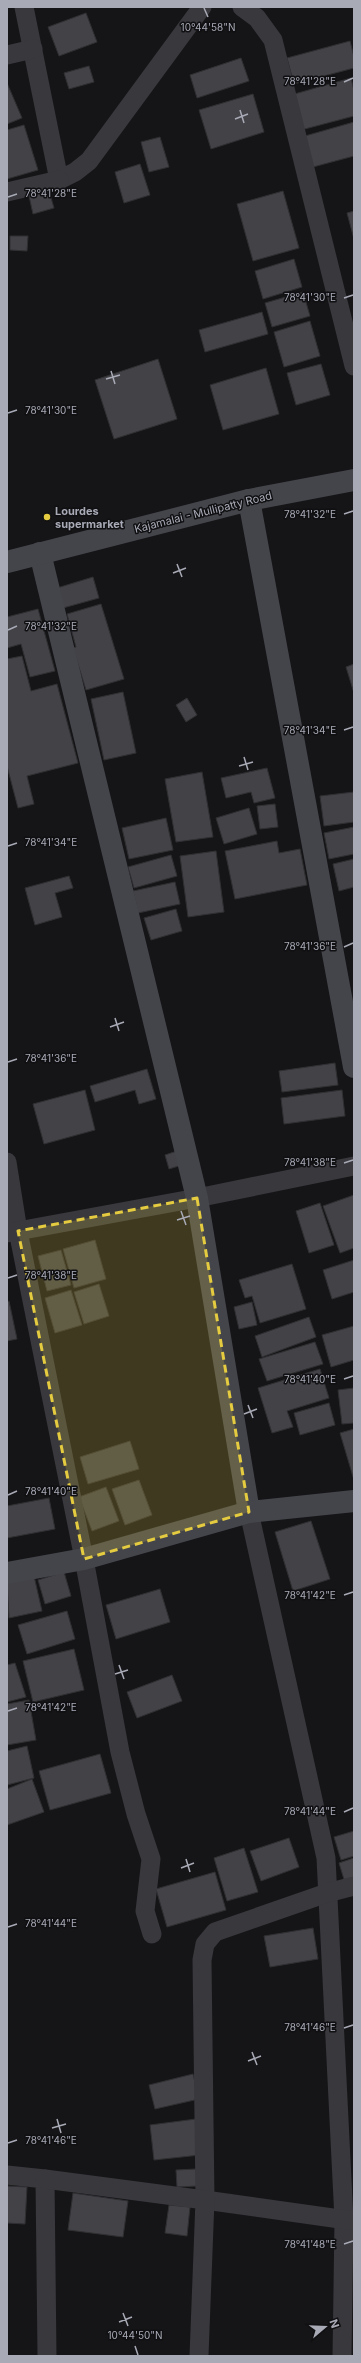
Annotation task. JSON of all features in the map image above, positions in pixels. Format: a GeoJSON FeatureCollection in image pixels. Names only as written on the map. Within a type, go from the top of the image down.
{"type":"FeatureCollection","features":[{"type":"Feature","properties":{"kind":"street"},"geometry":{"type":"LineString","coordinates":[[24,7],[59,180]]}},
{"type":"Feature","properties":{"kind":"street"},"geometry":{"type":"LineString","coordinates":[[7,192],[59,180],[75,172],[89,160],[202,7]]}},
{"type":"Feature","properties":{"kind":"street"},"geometry":{"type":"LineString","coordinates":[[242,7],[257,18],[273,40],[354,366]]}},
{"type":"Feature","properties":{"kind":"street"},"geometry":{"type":"LineString","coordinates":[[7,55],[33,49]]}},
{"type":"Feature","properties":{"kind":"street","name":"Kajamalai - Mullipatty Road"},"geometry":{"type":"LineString","coordinates":[[7,562],[248,500],[354,480]]}},
{"type":"Feature","properties":{"kind":"street"},"geometry":{"type":"LineString","coordinates":[[248,500],[354,1067]]}},
{"type":"Feature","properties":{"kind":"street"},"geometry":{"type":"LineString","coordinates":[[40,553],[197,1198],[249,1512],[326,1858],[327,1893],[349,2220],[342,2356]]}},
{"type":"Feature","properties":{"kind":"street"},"geometry":{"type":"LineString","coordinates":[[7,1162],[13,1232],[84,1559],[120,1752],[136,1814],[151,1859],[145,1911],[152,1934]]}},
{"type":"Feature","properties":{"kind":"street"},"geometry":{"type":"LineString","coordinates":[[13,1232],[197,1198],[354,1166]]}},
{"type":"Feature","properties":{"kind":"street"},"geometry":{"type":"LineString","coordinates":[[7,1573],[84,1559],[249,1512],[354,1501]]}},
{"type":"Feature","properties":{"kind":"street"},"geometry":{"type":"LineString","coordinates":[[198,2356],[205,2200],[202,1960],[205,1944],[215,1932],[327,1893],[354,1886]]}},
{"type":"Feature","properties":{"kind":"street"},"geometry":{"type":"LineString","coordinates":[[7,2175],[349,2220]]}},
{"type":"Feature","properties":{"kind":"street"},"geometry":{"type":"LineString","coordinates":[[45,2179],[47,2356]]}},
{"type":"Feature","properties":{"kind":"highlighted area"},"geometry":{"type":"Polygon","coordinates":[[[197,1198],[249,1512],[84,1559],[18,1231],[197,1198]]]}},
{"type":"Feature","properties":{"kind":"building"},"geometry":{"type":"Polygon","coordinates":[[[86,13],[97,42],[59,56],[48,27],[86,13]]]}},
{"type":"Feature","properties":{"kind":"building"},"geometry":{"type":"Polygon","coordinates":[[[350,41],[354,57],[354,68],[294,84],[287,58],[350,41]]]}},
{"type":"Feature","properties":{"kind":"building"},"geometry":{"type":"Polygon","coordinates":[[[241,58],[249,81],[197,98],[190,75],[241,58]]]}},
{"type":"Feature","properties":{"kind":"building"},"geometry":{"type":"Polygon","coordinates":[[[89,66],[94,82],[69,89],[64,73],[89,66]]]}},
{"type":"Feature","properties":{"kind":"building"},"geometry":{"type":"Polygon","coordinates":[[[351,78],[354,91],[354,116],[301,130],[291,95],[351,78]]]}},
{"type":"Feature","properties":{"kind":"building"},"geometry":{"type":"Polygon","coordinates":[[[7,83],[22,118],[7,124],[7,83]]]}},
{"type":"Feature","properties":{"kind":"building"},"geometry":{"type":"Polygon","coordinates":[[[253,94],[264,132],[211,149],[199,110],[253,94]]]}},
{"type":"Feature","properties":{"kind":"building"},"geometry":{"type":"Polygon","coordinates":[[[354,122],[354,156],[313,167],[305,136],[354,122]]]}},
{"type":"Feature","properties":{"kind":"building"},"geometry":{"type":"Polygon","coordinates":[[[24,125],[38,170],[7,179],[7,130],[24,125]]]}},
{"type":"Feature","properties":{"kind":"building"},"geometry":{"type":"Polygon","coordinates":[[[160,137],[169,167],[149,172],[141,142],[160,137]]]}},
{"type":"Feature","properties":{"kind":"building"},"geometry":{"type":"Polygon","coordinates":[[[140,164],[150,195],[124,203],[115,172],[140,164]]]}},
{"type":"Feature","properties":{"kind":"building"},"geometry":{"type":"Polygon","coordinates":[[[49,191],[54,208],[33,214],[29,196],[49,191]]]}},
{"type":"Feature","properties":{"kind":"building"},"geometry":{"type":"Polygon","coordinates":[[[283,191],[299,248],[253,261],[237,204],[283,191]]]}},
{"type":"Feature","properties":{"kind":"building"},"geometry":{"type":"Polygon","coordinates":[[[354,211],[354,239],[347,213],[354,211]]]}},
{"type":"Feature","properties":{"kind":"building"},"geometry":{"type":"Polygon","coordinates":[[[10,236],[28,236],[27,251],[10,250],[10,236]]]}},
{"type":"Feature","properties":{"kind":"building"},"geometry":{"type":"Polygon","coordinates":[[[294,259],[302,287],[263,299],[255,271],[294,259]]]}},
{"type":"Feature","properties":{"kind":"building"},"geometry":{"type":"Polygon","coordinates":[[[303,292],[310,316],[272,327],[265,303],[303,292]]]}},
{"type":"Feature","properties":{"kind":"building"},"geometry":{"type":"Polygon","coordinates":[[[262,312],[268,334],[205,352],[199,330],[262,312]]]}},
{"type":"Feature","properties":{"kind":"building"},"geometry":{"type":"Polygon","coordinates":[[[310,321],[320,356],[284,367],[274,332],[310,321]]]}},
{"type":"Feature","properties":{"kind":"building"},"geometry":{"type":"Polygon","coordinates":[[[158,359],[177,419],[114,439],[95,380],[158,359]]]}},
{"type":"Feature","properties":{"kind":"building"},"geometry":{"type":"Polygon","coordinates":[[[321,364],[330,395],[296,405],[287,373],[321,364]]]}},
{"type":"Feature","properties":{"kind":"building"},"geometry":{"type":"Polygon","coordinates":[[[266,368],[279,414],[223,430],[210,385],[266,368]]]}},
{"type":"Feature","properties":{"kind":"building"},"geometry":{"type":"Polygon","coordinates":[[[93,577],[99,598],[63,608],[57,588],[93,577]]]}},
{"type":"Feature","properties":{"kind":"building"},"geometry":{"type":"Polygon","coordinates":[[[101,604],[124,679],[86,690],[73,648],[76,647],[67,614],[101,604]]]}},
{"type":"Feature","properties":{"kind":"building"},"geometry":{"type":"Polygon","coordinates":[[[38,609],[55,671],[30,677],[21,644],[7,648],[7,617],[38,609]]]}},
{"type":"Feature","properties":{"kind":"building"},"geometry":{"type":"Polygon","coordinates":[[[22,656],[31,691],[57,684],[78,763],[27,776],[34,804],[18,808],[7,766],[7,659],[22,656]]]}},
{"type":"Feature","properties":{"kind":"building"},"geometry":{"type":"Polygon","coordinates":[[[354,664],[354,693],[346,667],[354,664]]]}},
{"type":"Feature","properties":{"kind":"building"},"geometry":{"type":"Polygon","coordinates":[[[123,692],[136,753],[104,760],[91,699],[123,692]]]}},
{"type":"Feature","properties":{"kind":"building"},"geometry":{"type":"Polygon","coordinates":[[[187,698],[197,715],[186,722],[176,705],[187,698]]]}},
{"type":"Feature","properties":{"kind":"building"},"geometry":{"type":"Polygon","coordinates":[[[267,768],[275,798],[254,803],[251,792],[226,798],[221,778],[267,768]]]}},
{"type":"Feature","properties":{"kind":"building"},"geometry":{"type":"Polygon","coordinates":[[[202,772],[213,837],[176,842],[165,779],[202,772]]]}},
{"type":"Feature","properties":{"kind":"building"},"geometry":{"type":"Polygon","coordinates":[[[354,792],[354,822],[324,826],[320,796],[354,792]]]}},
{"type":"Feature","properties":{"kind":"building"},"geometry":{"type":"Polygon","coordinates":[[[275,804],[278,827],[260,829],[257,806],[275,804]]]}},
{"type":"Feature","properties":{"kind":"building"},"geometry":{"type":"Polygon","coordinates":[[[249,808],[257,834],[224,844],[216,818],[249,808]]]}},
{"type":"Feature","properties":{"kind":"building"},"geometry":{"type":"Polygon","coordinates":[[[166,818],[173,850],[129,859],[122,828],[166,818]]]}},
{"type":"Feature","properties":{"kind":"building"},"geometry":{"type":"Polygon","coordinates":[[[354,827],[354,854],[329,859],[324,833],[354,827]]]}},
{"type":"Feature","properties":{"kind":"building"},"geometry":{"type":"Polygon","coordinates":[[[277,841],[279,853],[300,849],[307,885],[235,899],[225,851],[277,841]]]}},
{"type":"Feature","properties":{"kind":"building"},"geometry":{"type":"Polygon","coordinates":[[[216,851],[224,912],[188,917],[180,856],[216,851]]]}},
{"type":"Feature","properties":{"kind":"building"},"geometry":{"type":"Polygon","coordinates":[[[171,855],[177,876],[134,888],[128,867],[171,855]]]}},
{"type":"Feature","properties":{"kind":"building"},"geometry":{"type":"Polygon","coordinates":[[[354,859],[354,887],[339,891],[333,864],[354,859]]]}},
{"type":"Feature","properties":{"kind":"building"},"geometry":{"type":"Polygon","coordinates":[[[69,876],[73,888],[55,893],[62,917],[35,925],[25,888],[69,876]]]}},
{"type":"Feature","properties":{"kind":"building"},"geometry":{"type":"Polygon","coordinates":[[[175,882],[180,904],[138,913],[133,891],[175,882]]]}},
{"type":"Feature","properties":{"kind":"building"},"geometry":{"type":"Polygon","coordinates":[[[176,909],[182,931],[151,940],[144,918],[176,909]]]}},
{"type":"Feature","properties":{"kind":"building"},"geometry":{"type":"Polygon","coordinates":[[[335,1063],[338,1085],[282,1092],[279,1071],[335,1063]]]}},
{"type":"Feature","properties":{"kind":"building"},"geometry":{"type":"Polygon","coordinates":[[[147,1069],[156,1099],[139,1104],[135,1090],[95,1102],[90,1086],[147,1069]]]}},
{"type":"Feature","properties":{"kind":"building"},"geometry":{"type":"Polygon","coordinates":[[[85,1090],[95,1130],[44,1144],[33,1104],[85,1090]]]}},
{"type":"Feature","properties":{"kind":"building"},"geometry":{"type":"Polygon","coordinates":[[[342,1090],[345,1116],[284,1124],[281,1098],[342,1090]]]}},
{"type":"Feature","properties":{"kind":"building"},"geometry":{"type":"Polygon","coordinates":[[[177,1151],[182,1165],[169,1169],[165,1155],[177,1151]]]}},
{"type":"Feature","properties":{"kind":"building"},"geometry":{"type":"Polygon","coordinates":[[[354,1195],[354,1248],[340,1253],[323,1206],[354,1195]]]}},
{"type":"Feature","properties":{"kind":"building"},"geometry":{"type":"Polygon","coordinates":[[[320,1203],[334,1245],[309,1253],[296,1211],[320,1203]]]}},
{"type":"Feature","properties":{"kind":"building"},"geometry":{"type":"Polygon","coordinates":[[[95,1240],[106,1279],[74,1288],[63,1249],[95,1240]]]}},
{"type":"Feature","properties":{"kind":"building"},"geometry":{"type":"Polygon","coordinates":[[[61,1250],[71,1285],[47,1291],[38,1256],[61,1250]]]}},
{"type":"Feature","properties":{"kind":"building"},"geometry":{"type":"Polygon","coordinates":[[[354,1260],[354,1292],[332,1299],[323,1270],[354,1260]]]}},
{"type":"Feature","properties":{"kind":"building"},"geometry":{"type":"Polygon","coordinates":[[[292,1264],[306,1309],[260,1323],[252,1296],[245,1298],[239,1280],[292,1264]]]}},
{"type":"Feature","properties":{"kind":"building"},"geometry":{"type":"Polygon","coordinates":[[[99,1284],[109,1316],[84,1324],[74,1292],[99,1284]]]}},
{"type":"Feature","properties":{"kind":"building"},"geometry":{"type":"Polygon","coordinates":[[[71,1290],[82,1325],[55,1333],[45,1298],[71,1290]]]}},
{"type":"Feature","properties":{"kind":"building"},"geometry":{"type":"Polygon","coordinates":[[[9,1301],[17,1339],[7,1341],[7,1302],[9,1301]]]}},
{"type":"Feature","properties":{"kind":"building"},"geometry":{"type":"Polygon","coordinates":[[[252,1302],[257,1325],[239,1329],[234,1307],[252,1302]]]}},
{"type":"Feature","properties":{"kind":"building"},"geometry":{"type":"Polygon","coordinates":[[[309,1317],[316,1337],[262,1357],[255,1336],[309,1317]]]}},
{"type":"Feature","properties":{"kind":"building"},"geometry":{"type":"Polygon","coordinates":[[[354,1326],[354,1360],[331,1367],[322,1335],[354,1326]]]}},
{"type":"Feature","properties":{"kind":"building"},"geometry":{"type":"Polygon","coordinates":[[[315,1342],[323,1364],[267,1381],[259,1359],[315,1342]]]}},
{"type":"Feature","properties":{"kind":"building"},"geometry":{"type":"Polygon","coordinates":[[[320,1369],[329,1398],[287,1411],[293,1427],[272,1433],[258,1388],[320,1369]]]}},
{"type":"Feature","properties":{"kind":"building"},"geometry":{"type":"Polygon","coordinates":[[[354,1388],[354,1423],[342,1424],[338,1390],[354,1388]]]}},
{"type":"Feature","properties":{"kind":"building"},"geometry":{"type":"Polygon","coordinates":[[[329,1403],[335,1425],[300,1435],[294,1413],[329,1403]]]}},
{"type":"Feature","properties":{"kind":"building"},"geometry":{"type":"Polygon","coordinates":[[[354,1429],[354,1480],[340,1433],[354,1429]]]}},
{"type":"Feature","properties":{"kind":"building"},"geometry":{"type":"Polygon","coordinates":[[[130,1441],[139,1469],[88,1484],[80,1457],[130,1441]]]}},
{"type":"Feature","properties":{"kind":"building"},"geometry":{"type":"Polygon","coordinates":[[[139,1480],[152,1515],[125,1525],[112,1489],[139,1480]]]}},
{"type":"Feature","properties":{"kind":"building"},"geometry":{"type":"Polygon","coordinates":[[[106,1487],[119,1521],[92,1531],[79,1497],[106,1487]]]}},
{"type":"Feature","properties":{"kind":"building"},"geometry":{"type":"Polygon","coordinates":[[[49,1498],[55,1529],[7,1538],[7,1506],[49,1498]]]}},
{"type":"Feature","properties":{"kind":"building"},"geometry":{"type":"Polygon","coordinates":[[[311,1521],[330,1579],[293,1591],[275,1532],[311,1521]]]}},
{"type":"Feature","properties":{"kind":"building"},"geometry":{"type":"Polygon","coordinates":[[[64,1572],[71,1596],[45,1604],[38,1580],[64,1572]]]}},
{"type":"Feature","properties":{"kind":"building"},"geometry":{"type":"Polygon","coordinates":[[[34,1576],[42,1611],[9,1618],[7,1581],[34,1576]]]}},
{"type":"Feature","properties":{"kind":"building"},"geometry":{"type":"Polygon","coordinates":[[[160,1589],[170,1622],[116,1639],[106,1605],[160,1589]]]}},
{"type":"Feature","properties":{"kind":"building"},"geometry":{"type":"Polygon","coordinates":[[[67,1611],[75,1639],[27,1654],[18,1625],[67,1611]]]}},
{"type":"Feature","properties":{"kind":"building"},"geometry":{"type":"Polygon","coordinates":[[[74,1649],[84,1690],[33,1702],[23,1661],[74,1649]]]}},
{"type":"Feature","properties":{"kind":"building"},"geometry":{"type":"Polygon","coordinates":[[[15,1663],[26,1697],[7,1702],[7,1665],[15,1663]]]}},
{"type":"Feature","properties":{"kind":"building"},"geometry":{"type":"Polygon","coordinates":[[[172,1675],[182,1701],[137,1718],[127,1692],[172,1675]]]}},
{"type":"Feature","properties":{"kind":"building"},"geometry":{"type":"Polygon","coordinates":[[[29,1700],[36,1740],[7,1745],[7,1704],[29,1700]]]}},
{"type":"Feature","properties":{"kind":"building"},"geometry":{"type":"Polygon","coordinates":[[[27,1746],[34,1778],[7,1785],[7,1751],[27,1746]]]}},
{"type":"Feature","properties":{"kind":"building"},"geometry":{"type":"Polygon","coordinates":[[[100,1754],[111,1793],[50,1810],[39,1771],[100,1754]]]}},
{"type":"Feature","properties":{"kind":"building"},"geometry":{"type":"Polygon","coordinates":[[[32,1779],[44,1812],[7,1825],[7,1789],[32,1779]]]}},
{"type":"Feature","properties":{"kind":"building"},"geometry":{"type":"Polygon","coordinates":[[[354,1831],[354,1856],[341,1860],[334,1837],[354,1831]]]}},
{"type":"Feature","properties":{"kind":"building"},"geometry":{"type":"Polygon","coordinates":[[[289,1838],[299,1867],[261,1881],[250,1851],[289,1838]]]}},
{"type":"Feature","properties":{"kind":"building"},"geometry":{"type":"Polygon","coordinates":[[[244,1848],[258,1892],[227,1901],[214,1858],[244,1848]]]}},
{"type":"Feature","properties":{"kind":"building"},"geometry":{"type":"Polygon","coordinates":[[[354,1858],[354,1884],[346,1886],[339,1863],[354,1858]]]}},
{"type":"Feature","properties":{"kind":"building"},"geometry":{"type":"Polygon","coordinates":[[[215,1872],[226,1910],[167,1927],[156,1889],[215,1872]]]}},
{"type":"Feature","properties":{"kind":"building"},"geometry":{"type":"Polygon","coordinates":[[[313,1928],[318,1959],[270,1967],[264,1936],[313,1928]]]}},
{"type":"Feature","properties":{"kind":"building"},"geometry":{"type":"Polygon","coordinates":[[[193,2074],[199,2099],[155,2109],[149,2085],[193,2074]]]}},
{"type":"Feature","properties":{"kind":"building"},"geometry":{"type":"Polygon","coordinates":[[[196,2119],[200,2155],[154,2160],[150,2125],[196,2119]]]}},
{"type":"Feature","properties":{"kind":"building"},"geometry":{"type":"Polygon","coordinates":[[[196,2169],[197,2186],[177,2187],[176,2170],[196,2169]]]}},
{"type":"Feature","properties":{"kind":"building"},"geometry":{"type":"Polygon","coordinates":[[[7,2186],[27,2187],[25,2224],[7,2223],[7,2186]]]}},
{"type":"Feature","properties":{"kind":"building"},"geometry":{"type":"Polygon","coordinates":[[[73,2193],[128,2201],[123,2237],[68,2230],[73,2193]]]}},
{"type":"Feature","properties":{"kind":"building"},"geometry":{"type":"Polygon","coordinates":[[[169,2205],[190,2207],[187,2236],[165,2233],[169,2205]]]}},
{"type":"Feature","properties":{"kind":"place","name":"Lourdes supermarket"},"geometry":{"type":"Point","coordinates":[47,517]}}]}
